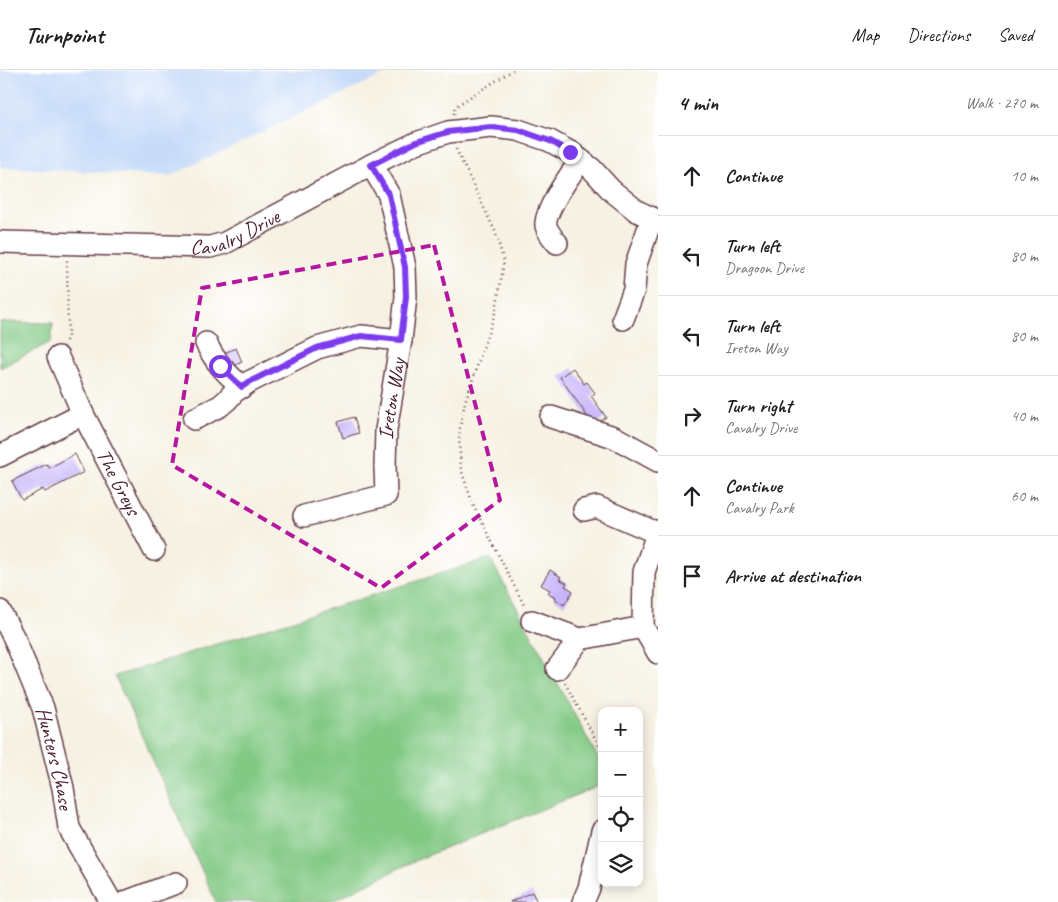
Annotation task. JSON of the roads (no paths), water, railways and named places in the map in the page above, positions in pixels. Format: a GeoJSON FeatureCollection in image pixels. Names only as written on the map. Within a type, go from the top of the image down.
{"type":"FeatureCollection","features":[{"type":"Feature","properties":{"kind":"street","name":"Cavalry Drive"},"geometry":{"type":"LineString","coordinates":[[0,242],[210,247],[226,243],[416,142],[448,132],[491,127],[518,130],[550,141],[570,152],[592,168],[611,190],[630,206],[655,220]]}},
{"type":"Feature","properties":{"kind":"street"},"geometry":{"type":"LineString","coordinates":[[557,243],[549,234],[546,222],[558,194],[581,160]]}},
{"type":"Feature","properties":{"kind":"street","name":"Ireton Way"},"geometry":{"type":"LineString","coordinates":[[304,516],[386,495],[386,430],[401,340],[406,297],[405,267],[389,195],[371,165]]}},
{"type":"Feature","properties":{"kind":"street"},"geometry":{"type":"LineString","coordinates":[[623,320],[634,290],[636,264],[655,220]]}},
{"type":"Feature","properties":{"kind":"street"},"geometry":{"type":"LineString","coordinates":[[194,419],[220,406],[234,392],[251,382],[317,348],[361,336],[401,340]]}},
{"type":"Feature","properties":{"kind":"street"},"geometry":{"type":"LineString","coordinates":[[206,342],[220,366],[251,382]]}},
{"type":"Feature","properties":{"kind":"street","name":"The Greys"},"geometry":{"type":"LineString","coordinates":[[58,357],[83,414],[154,550]]}},
{"type":"Feature","properties":{"kind":"street"},"geometry":{"type":"LineString","coordinates":[[0,456],[83,414]]}},
{"type":"Feature","properties":{"kind":"street"},"geometry":{"type":"LineString","coordinates":[[552,417],[614,437],[658,461]]}},
{"type":"Feature","properties":{"kind":"street"},"geometry":{"type":"LineString","coordinates":[[584,510],[597,508],[657,532],[644,572],[651,588],[643,626],[658,653]]}},
{"type":"Feature","properties":{"kind":"street","name":"Hunters Chase"},"geometry":{"type":"LineString","coordinates":[[0,611],[15,640],[43,708],[64,788],[69,828],[111,902]]}},
{"type":"Feature","properties":{"kind":"street"},"geometry":{"type":"LineString","coordinates":[[532,621],[580,639],[643,626]]}},
{"type":"Feature","properties":{"kind":"street"},"geometry":{"type":"LineString","coordinates":[[557,669],[580,639]]}},
{"type":"Feature","properties":{"kind":"street"},"geometry":{"type":"LineString","coordinates":[[583,902],[589,888],[599,842]]}},
{"type":"Feature","properties":{"kind":"street"},"geometry":{"type":"LineString","coordinates":[[126,902],[176,883]]}}]}
